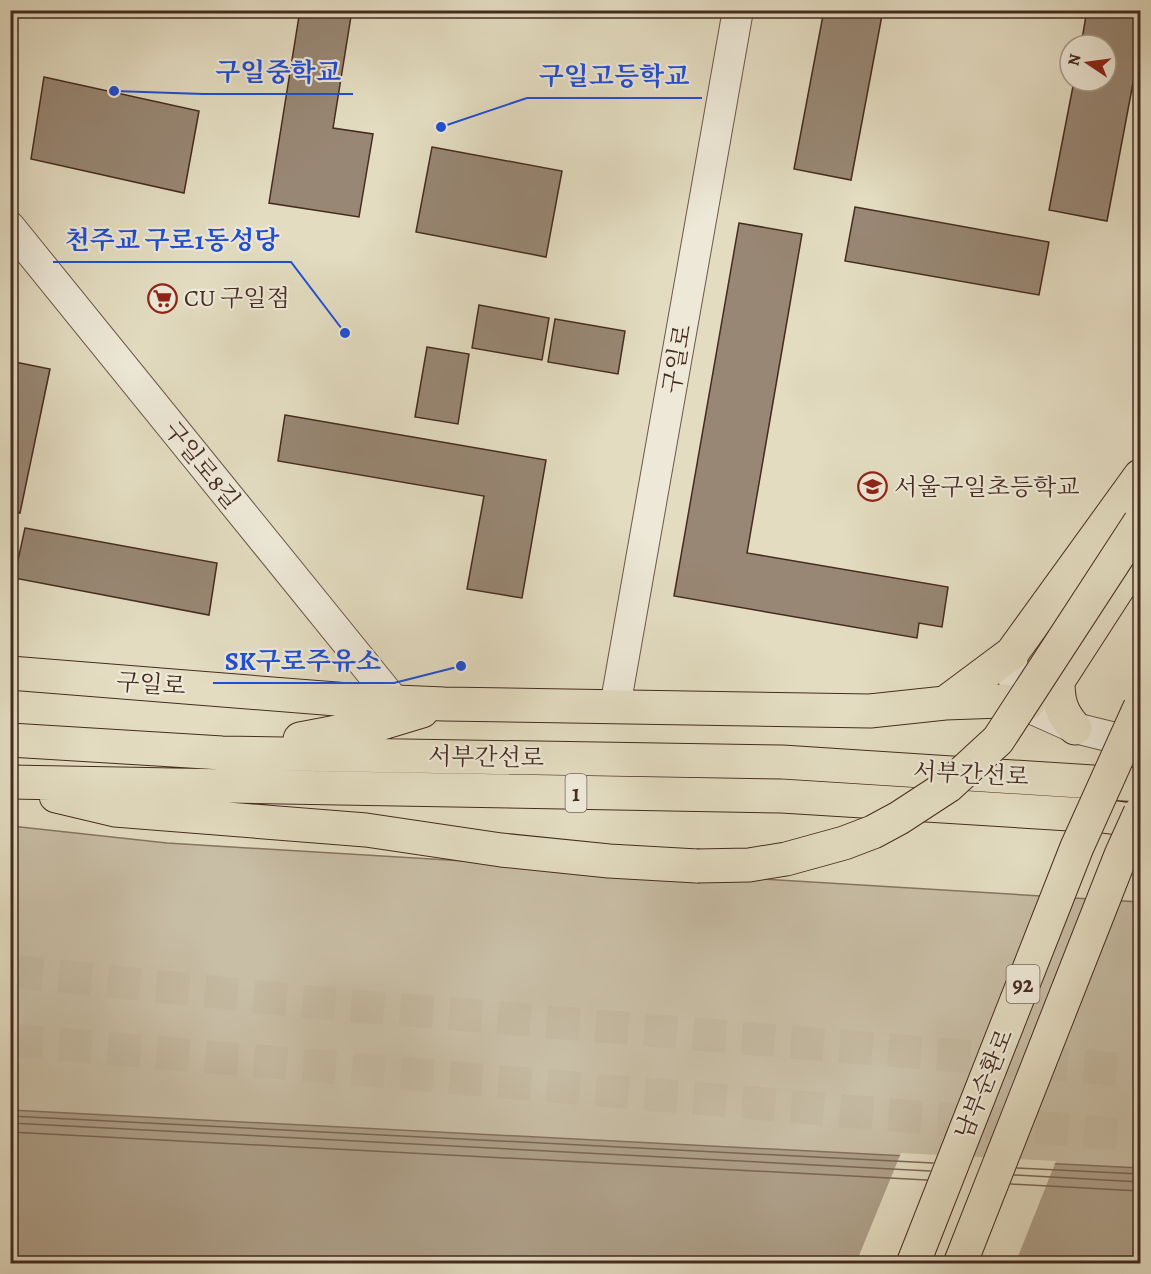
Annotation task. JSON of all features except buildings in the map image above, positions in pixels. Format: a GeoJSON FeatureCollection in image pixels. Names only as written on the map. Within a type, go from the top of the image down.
{"type":"FeatureCollection","features":[{"type":"Feature","properties":{"kind":"main road"},"geometry":{"type":"LineString","coordinates":[[945,703],[1012,653],[1140,476]]}},
{"type":"Feature","properties":{"kind":"main road"},"geometry":{"type":"LineString","coordinates":[[10,784],[115,810],[366,830],[501,850],[609,861],[697,866],[749,865],[786,859],[844,843],[873,832],[899,818],[948,786],[998,740],[1140,522]]}},
{"type":"Feature","properties":{"kind":"main road"},"geometry":{"type":"LineString","coordinates":[[1075,728],[1063,715],[1058,699],[1058,681],[1140,554]]}},
{"type":"Feature","properties":{"kind":"main road","name":"구일로"},"geometry":{"type":"LineString","coordinates":[[10,673],[349,700],[444,704],[870,711],[945,703],[1002,701],[1028,703]]}},
{"type":"Feature","properties":{"kind":"main road"},"geometry":{"type":"LineString","coordinates":[[222,753],[379,724],[444,704]]}},
{"type":"Feature","properties":{"kind":"main road","name":"남부순환로"},"geometry":{"type":"LineString","coordinates":[[913,1263],[1077,847],[1140,707]]}},
{"type":"Feature","properties":{"kind":"main road","name":"서부간선로"},"geometry":{"type":"LineString","coordinates":[[10,740],[222,753],[782,762],[1140,785]]}},
{"type":"Feature","properties":{"kind":"main road","name":"서부간선로"},"geometry":{"type":"LineString","coordinates":[[10,784],[782,796],[1102,816],[1140,821]]}},
{"type":"Feature","properties":{"kind":"main road","name":"남부순환로"},"geometry":{"type":"LineString","coordinates":[[960,1263],[1121,855],[1140,813]]}},
{"type":"Feature","properties":{"kind":"street","name":"구일로"},"geometry":{"type":"LineString","coordinates":[[615,707],[738,10]]}},
{"type":"Feature","properties":{"kind":"street","name":"구일로8길"},"geometry":{"type":"LineString","coordinates":[[10,227],[395,702]]}},
{"type":"Feature","properties":{"kind":"street"},"geometry":{"type":"LineString","coordinates":[[1012,653],[1013,678],[1028,703],[1037,711],[1075,728],[1140,744]]}},
{"type":"Feature","properties":{"kind":"shaded area"},"geometry":{"type":"Polygon","coordinates":[[[11,826],[167,843],[1140,902],[1140,1263],[11,1264],[11,826]]]}},
{"type":"Feature","properties":{"kind":"water"},"geometry":{"type":"Polygon","coordinates":[[[10,1110],[1140,1168],[1140,1263],[11,1263],[10,1110]]]}},
{"type":"Feature","properties":{"kind":"pier"},"geometry":{"type":"Polygon","coordinates":[[[901,1153],[1056,1161],[1015,1264],[856,1263],[901,1153]]]}},
{"type":"Feature","properties":{"kind":"tunnel"},"geometry":{"type":"LineString","coordinates":[[10,971],[311,1002],[1140,1071]]}},
{"type":"Feature","properties":{"kind":"tunnel"},"geometry":{"type":"LineString","coordinates":[[10,1040],[1140,1136]]}},
{"type":"Feature","properties":{"kind":"place","name":"구일중학교"},"geometry":{"type":"Point","coordinates":[114,91]}},
{"type":"Feature","properties":{"kind":"place","name":"구일고등학교"},"geometry":{"type":"Point","coordinates":[441,127]}},
{"type":"Feature","properties":{"kind":"place","name":"CU 구일점"},"geometry":{"type":"Point","coordinates":[163,298]}},
{"type":"Feature","properties":{"kind":"place","name":"천주교 구로1동성당"},"geometry":{"type":"Point","coordinates":[345,333]}},
{"type":"Feature","properties":{"kind":"place","name":"서울구일초등학교"},"geometry":{"type":"Point","coordinates":[873,487]}},
{"type":"Feature","properties":{"kind":"place","name":"SK구로주유소"},"geometry":{"type":"Point","coordinates":[461,666]}}]}
